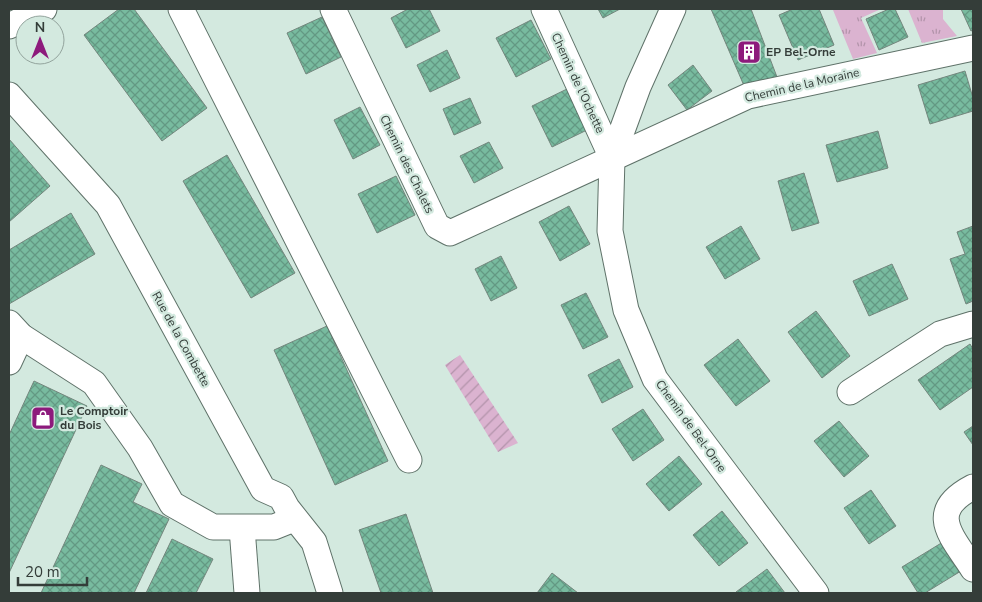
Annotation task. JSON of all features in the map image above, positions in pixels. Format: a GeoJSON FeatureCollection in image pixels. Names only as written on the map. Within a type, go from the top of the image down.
{"type":"FeatureCollection","features":[{"type":"Feature","properties":{"kind":"street"},"geometry":{"type":"LineString","coordinates":[[9,26],[44,9]]}},
{"type":"Feature","properties":{"kind":"street"},"geometry":{"type":"LineString","coordinates":[[181,9],[409,460]]}},
{"type":"Feature","properties":{"kind":"street","name":"Chemin des Chalets"},"geometry":{"type":"LineString","coordinates":[[333,9],[437,226],[450,233],[612,158]]}},
{"type":"Feature","properties":{"kind":"street","name":"Chemin de l'Ochette"},"geometry":{"type":"LineString","coordinates":[[544,9],[612,158]]}},
{"type":"Feature","properties":{"kind":"street","name":"Chemin de Bel-Orne"},"geometry":{"type":"LineString","coordinates":[[673,9],[638,87],[612,158],[610,231],[626,310],[655,379],[816,593]]}},
{"type":"Feature","properties":{"kind":"street","name":"Chemin de la Moraine"},"geometry":{"type":"LineString","coordinates":[[612,158],[748,96],[973,48]]}},
{"type":"Feature","properties":{"kind":"street","name":"Rue de la Combette"},"geometry":{"type":"LineString","coordinates":[[9,95],[108,205],[262,489],[281,497],[294,519],[314,542],[330,593]]}},
{"type":"Feature","properties":{"kind":"street"},"geometry":{"type":"LineString","coordinates":[[850,392],[940,334],[973,324]]}},
{"type":"Feature","properties":{"kind":"street"},"geometry":{"type":"LineString","coordinates":[[9,362],[15,330],[94,383],[140,448],[172,504],[213,527],[274,527],[294,519]]}},
{"type":"Feature","properties":{"kind":"street"},"geometry":{"type":"LineString","coordinates":[[973,487],[958,495],[946,513],[946,527],[973,568]]}},
{"type":"Feature","properties":{"kind":"street"},"geometry":{"type":"LineString","coordinates":[[242,528],[247,593]]}},
{"type":"Feature","properties":{"kind":"green space"},"geometry":{"type":"Polygon","coordinates":[[[881,9],[861,18],[877,53],[853,59],[833,10],[881,9]]]}},
{"type":"Feature","properties":{"kind":"green space"},"geometry":{"type":"Polygon","coordinates":[[[908,9],[943,9],[943,19],[957,36],[922,43],[908,9]]]}},
{"type":"Feature","properties":{"kind":"green space"},"geometry":{"type":"Polygon","coordinates":[[[460,355],[518,443],[498,452],[445,365],[460,355]]]}},
{"type":"Feature","properties":{"kind":"building"},"geometry":{"type":"Polygon","coordinates":[[[119,9],[134,9],[207,108],[162,141],[84,35],[119,9]]]}},
{"type":"Feature","properties":{"kind":"building"},"geometry":{"type":"Polygon","coordinates":[[[408,9],[429,9],[440,31],[406,48],[391,18],[408,9]]]}},
{"type":"Feature","properties":{"kind":"building"},"geometry":{"type":"Polygon","coordinates":[[[598,9],[620,9],[603,18],[598,9]]]}},
{"type":"Feature","properties":{"kind":"building","name":"EP Bel-Orne"},"geometry":{"type":"Polygon","coordinates":[[[711,9],[751,9],[777,77],[745,88],[711,9]]]}},
{"type":"Feature","properties":{"kind":"building"},"geometry":{"type":"Polygon","coordinates":[[[793,9],[819,9],[834,45],[798,60],[779,15],[793,9]]]}},
{"type":"Feature","properties":{"kind":"building"},"geometry":{"type":"Polygon","coordinates":[[[889,9],[895,9],[908,37],[879,50],[866,19],[889,9]]]}},
{"type":"Feature","properties":{"kind":"building"},"geometry":{"type":"Polygon","coordinates":[[[961,9],[973,9],[973,30],[971,31],[961,9]]]}},
{"type":"Feature","properties":{"kind":"building"},"geometry":{"type":"Polygon","coordinates":[[[322,17],[341,57],[306,74],[287,33],[322,17]]]}},
{"type":"Feature","properties":{"kind":"building"},"geometry":{"type":"Polygon","coordinates":[[[531,20],[551,59],[516,77],[496,38],[531,20]]]}},
{"type":"Feature","properties":{"kind":"building"},"geometry":{"type":"Polygon","coordinates":[[[447,50],[460,78],[430,92],[417,65],[447,50]]]}},
{"type":"Feature","properties":{"kind":"building"},"geometry":{"type":"Polygon","coordinates":[[[693,65],[712,91],[687,110],[668,85],[693,65]]]}},
{"type":"Feature","properties":{"kind":"building"},"geometry":{"type":"Polygon","coordinates":[[[965,71],[973,98],[973,111],[930,124],[918,85],[965,71]]]}},
{"type":"Feature","properties":{"kind":"building"},"geometry":{"type":"Polygon","coordinates":[[[567,89],[587,130],[552,147],[532,106],[567,89]]]}},
{"type":"Feature","properties":{"kind":"building"},"geometry":{"type":"Polygon","coordinates":[[[470,98],[481,123],[454,135],[443,109],[470,98]]]}},
{"type":"Feature","properties":{"kind":"building"},"geometry":{"type":"Polygon","coordinates":[[[360,107],[380,145],[353,159],[334,120],[360,107]]]}},
{"type":"Feature","properties":{"kind":"building"},"geometry":{"type":"Polygon","coordinates":[[[878,131],[888,168],[837,182],[826,145],[878,131]]]}},
{"type":"Feature","properties":{"kind":"building"},"geometry":{"type":"Polygon","coordinates":[[[9,139],[50,186],[9,222],[9,139]]]}},
{"type":"Feature","properties":{"kind":"building"},"geometry":{"type":"Polygon","coordinates":[[[489,142],[503,168],[474,183],[460,156],[489,142]]]}},
{"type":"Feature","properties":{"kind":"building"},"geometry":{"type":"Polygon","coordinates":[[[227,155],[295,273],[251,298],[183,181],[227,155]]]}},
{"type":"Feature","properties":{"kind":"building"},"geometry":{"type":"Polygon","coordinates":[[[804,173],[819,223],[792,231],[778,181],[804,173]]]}},
{"type":"Feature","properties":{"kind":"building"},"geometry":{"type":"Polygon","coordinates":[[[396,176],[415,215],[377,233],[358,194],[396,176]]]}},
{"type":"Feature","properties":{"kind":"building"},"geometry":{"type":"Polygon","coordinates":[[[569,206],[590,244],[560,261],[539,222],[569,206]]]}},
{"type":"Feature","properties":{"kind":"building"},"geometry":{"type":"Polygon","coordinates":[[[71,213],[95,254],[9,304],[9,250],[71,213]]]}},
{"type":"Feature","properties":{"kind":"building"},"geometry":{"type":"Polygon","coordinates":[[[741,226],[760,259],[725,279],[706,247],[741,226]]]}},
{"type":"Feature","properties":{"kind":"building"},"geometry":{"type":"Polygon","coordinates":[[[973,226],[973,301],[966,304],[950,259],[965,254],[957,232],[973,226]]]}},
{"type":"Feature","properties":{"kind":"building"},"geometry":{"type":"Polygon","coordinates":[[[501,256],[517,288],[491,301],[475,269],[501,256]]]}},
{"type":"Feature","properties":{"kind":"building"},"geometry":{"type":"Polygon","coordinates":[[[892,264],[908,299],[869,316],[853,281],[892,264]]]}},
{"type":"Feature","properties":{"kind":"building"},"geometry":{"type":"Polygon","coordinates":[[[586,293],[608,337],[583,349],[561,305],[586,293]]]}},
{"type":"Feature","properties":{"kind":"building"},"geometry":{"type":"Polygon","coordinates":[[[816,311],[850,356],[822,378],[788,332],[816,311]]]}},
{"type":"Feature","properties":{"kind":"building"},"geometry":{"type":"Polygon","coordinates":[[[327,326],[388,461],[335,485],[274,350],[327,326]]]}},
{"type":"Feature","properties":{"kind":"building"},"geometry":{"type":"Polygon","coordinates":[[[738,339],[770,381],[736,406],[704,365],[738,339]]]}},
{"type":"Feature","properties":{"kind":"building"},"geometry":{"type":"Polygon","coordinates":[[[970,344],[973,349],[973,387],[940,410],[918,380],[970,344]]]}},
{"type":"Feature","properties":{"kind":"building"},"geometry":{"type":"Polygon","coordinates":[[[619,359],[633,387],[602,403],[588,375],[619,359]]]}},
{"type":"Feature","properties":{"kind":"building"},"geometry":{"type":"Polygon","coordinates":[[[34,381],[87,406],[9,573],[9,435],[34,381]]]}},
{"type":"Feature","properties":{"kind":"building"},"geometry":{"type":"Polygon","coordinates":[[[643,409],[664,440],[633,461],[612,429],[643,409]]]}},
{"type":"Feature","properties":{"kind":"building"},"geometry":{"type":"Polygon","coordinates":[[[839,421],[869,456],[844,477],[814,441],[839,421]]]}},
{"type":"Feature","properties":{"kind":"building"},"geometry":{"type":"Polygon","coordinates":[[[973,426],[973,445],[964,432],[973,426]]]}},
{"type":"Feature","properties":{"kind":"building"},"geometry":{"type":"Polygon","coordinates":[[[679,456],[702,484],[669,511],[646,484],[679,456]]]}},
{"type":"Feature","properties":{"kind":"building"},"geometry":{"type":"Polygon","coordinates":[[[101,465],[142,484],[133,502],[169,519],[134,593],[41,593],[101,465]]]}},
{"type":"Feature","properties":{"kind":"building"},"geometry":{"type":"Polygon","coordinates":[[[871,490],[896,526],[869,544],[844,508],[871,490]]]}},
{"type":"Feature","properties":{"kind":"building"},"geometry":{"type":"Polygon","coordinates":[[[722,511],[748,543],[719,566],[693,535],[722,511]]]}},
{"type":"Feature","properties":{"kind":"building"},"geometry":{"type":"Polygon","coordinates":[[[406,514],[433,593],[381,593],[359,530],[406,514]]]}},
{"type":"Feature","properties":{"kind":"building"},"geometry":{"type":"Polygon","coordinates":[[[172,539],[213,559],[196,593],[146,593],[172,539]]]}},
{"type":"Feature","properties":{"kind":"building"},"geometry":{"type":"Polygon","coordinates":[[[943,542],[961,571],[925,593],[918,593],[902,567],[943,542]]]}},
{"type":"Feature","properties":{"kind":"building"},"geometry":{"type":"Polygon","coordinates":[[[767,569],[785,593],[736,592],[767,569]]]}},
{"type":"Feature","properties":{"kind":"building"},"geometry":{"type":"Polygon","coordinates":[[[552,573],[578,593],[537,593],[552,573]]]}},
{"type":"Feature","properties":{"kind":"place","name":"EP Bel-Orne"},"geometry":{"type":"Point","coordinates":[749,52]}},
{"type":"Feature","properties":{"kind":"place","name":"Le Comptoir du Bois"},"geometry":{"type":"Point","coordinates":[43,418]}}]}
